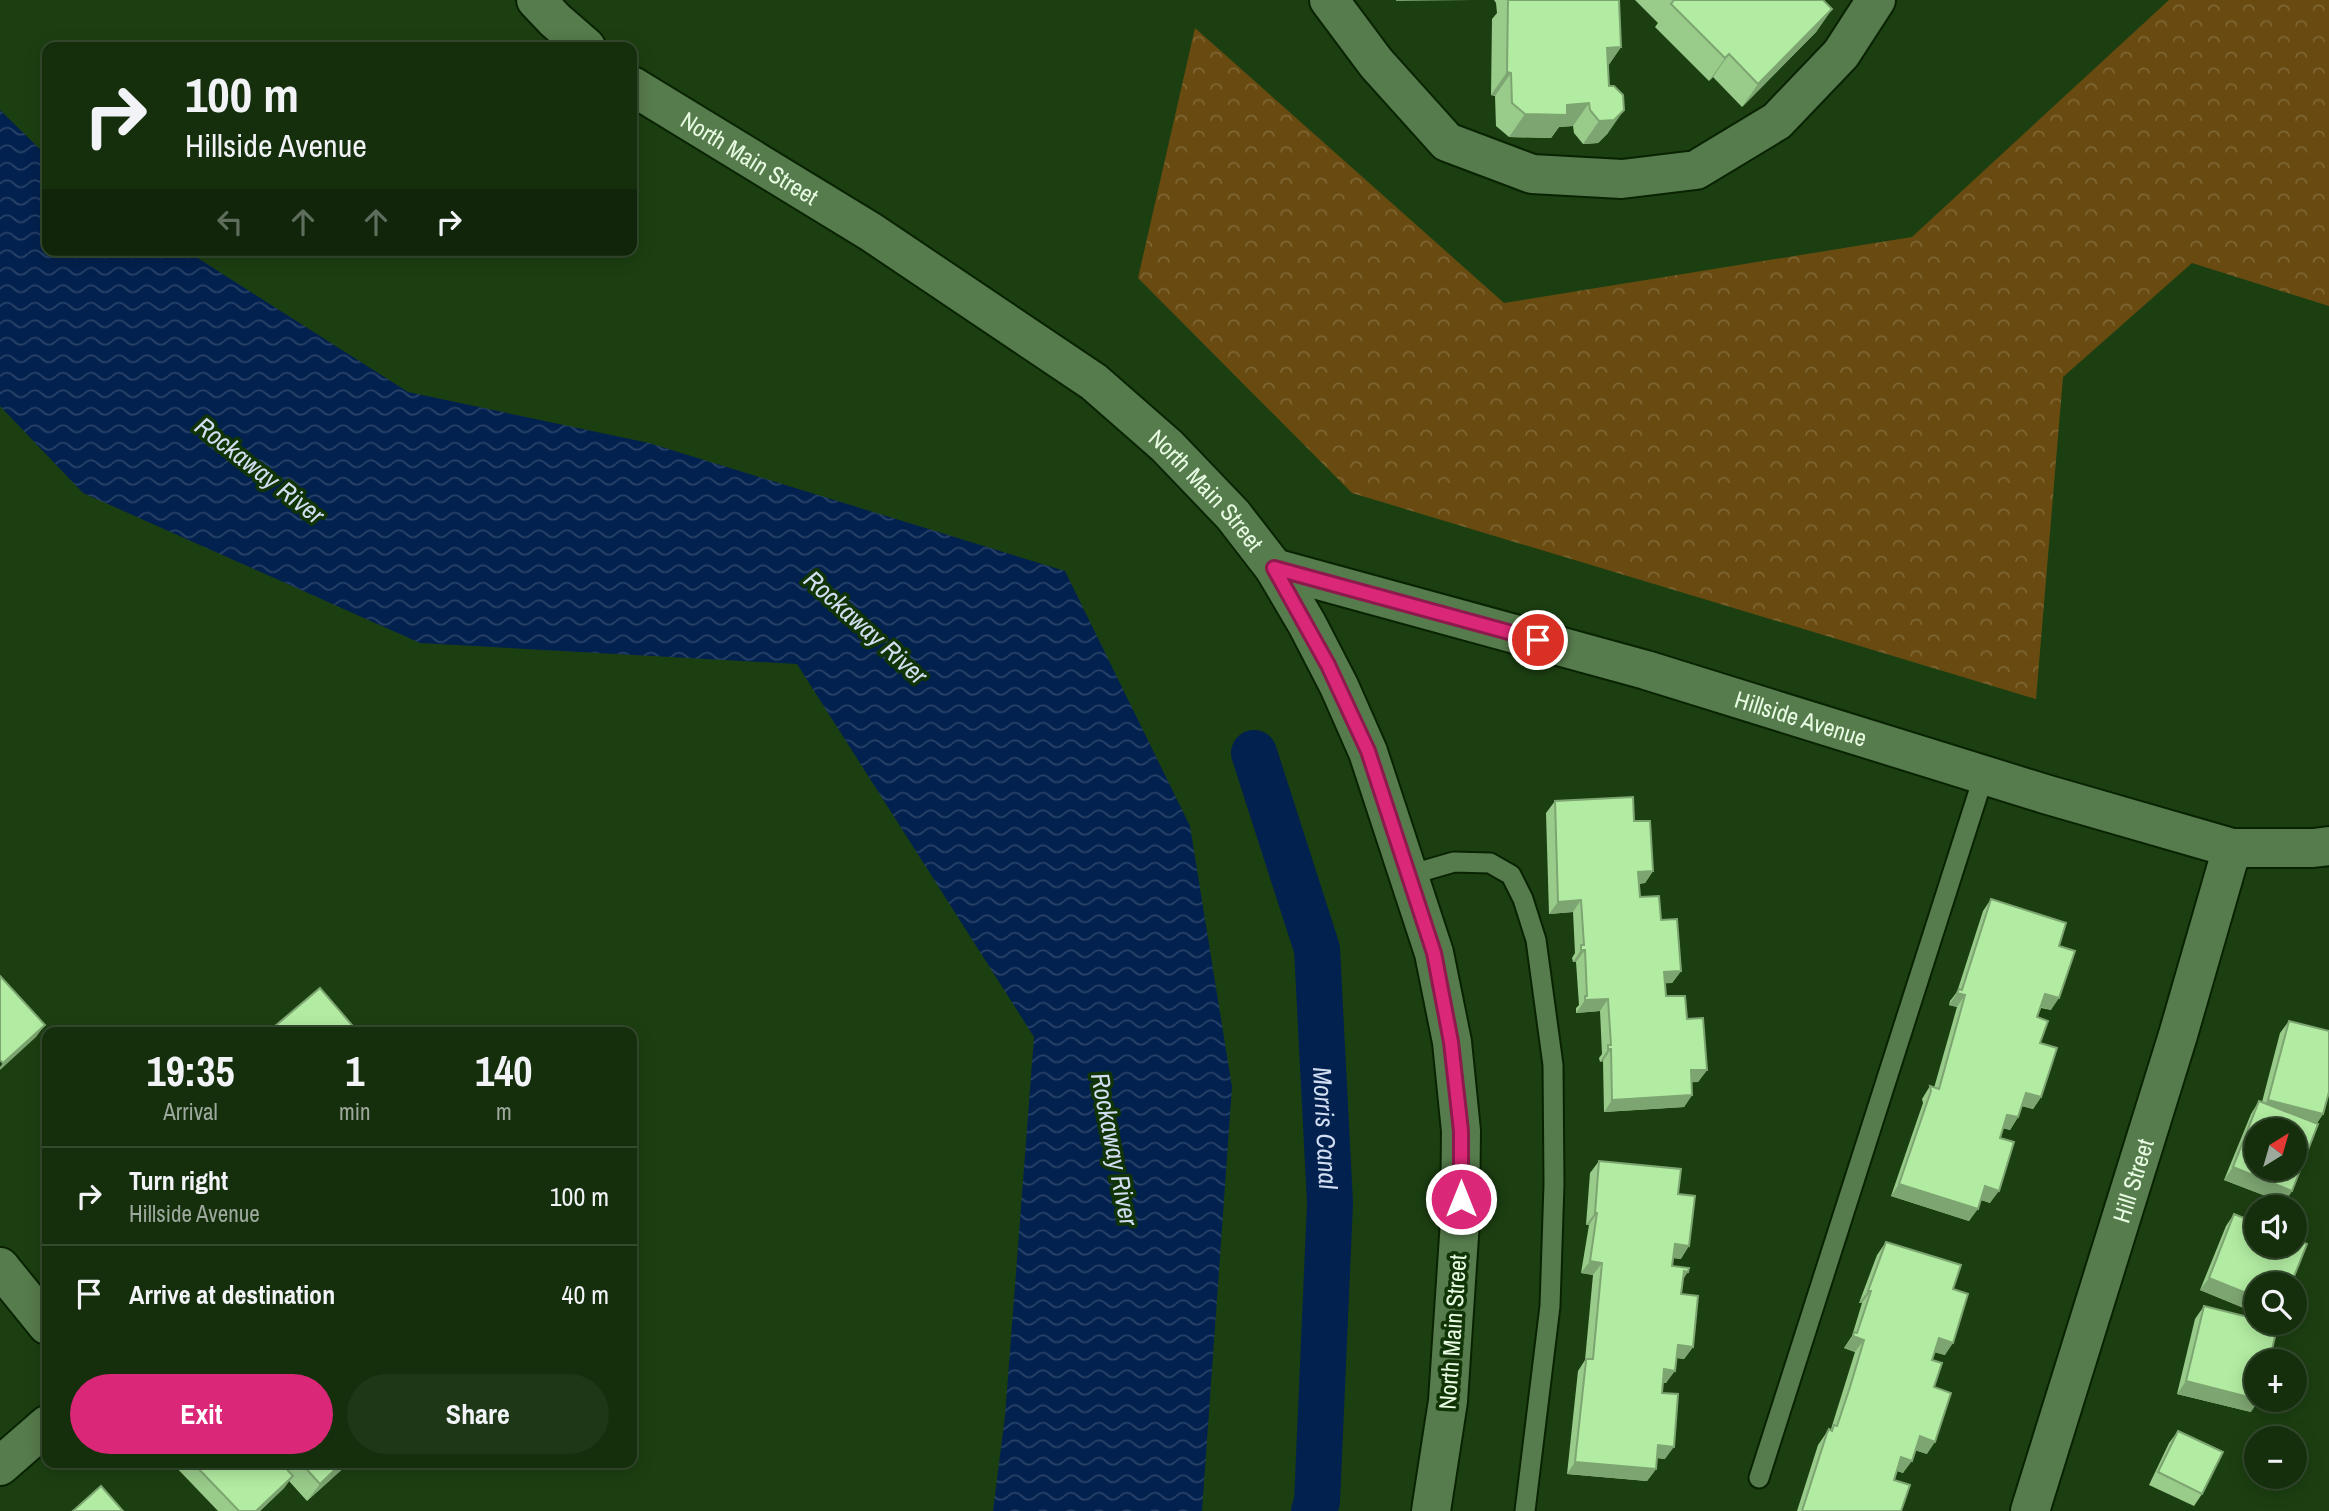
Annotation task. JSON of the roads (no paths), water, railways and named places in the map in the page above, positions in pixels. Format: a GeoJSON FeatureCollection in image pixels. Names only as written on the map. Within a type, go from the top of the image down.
{"type":"FeatureCollection","features":[{"type":"Feature","properties":{"kind":"street"},"geometry":{"type":"LineString","coordinates":[[536,0],[580,42]]}},
{"type":"Feature","properties":{"kind":"street"},"geometry":{"type":"LineString","coordinates":[[1329,0],[1376,63],[1447,142],[1532,174],[1622,179],[1696,170],[1777,121],[1841,54],[1876,0]]}},
{"type":"Feature","properties":{"kind":"street","name":"North Main Street"},"geometry":{"type":"LineString","coordinates":[[637,89],[871,232],[1094,382],[1167,446],[1233,515],[1274,568],[1307,624],[1368,751],[1434,953],[1451,1042],[1461,1131],[1461,1222],[1448,1401],[1431,1511]]}},
{"type":"Feature","properties":{"kind":"street","name":"Hillside Avenue"},"geometry":{"type":"LineString","coordinates":[[1274,568],[1646,670],[2232,849],[2329,846]]}},
{"type":"Feature","properties":{"kind":"street","name":"Hill Street"},"geometry":{"type":"LineString","coordinates":[[2030,1511],[2174,1048],[2232,849]]}},
{"type":"Feature","properties":{"kind":"street"},"geometry":{"type":"LineString","coordinates":[[0,1267],[42,1319]]}},
{"type":"Feature","properties":{"kind":"street"},"geometry":{"type":"LineString","coordinates":[[0,1466],[42,1429]]}},
{"type":"Feature","properties":{"kind":"lane"},"geometry":{"type":"LineString","coordinates":[[1759,1478],[1984,775]]}},
{"type":"Feature","properties":{"kind":"lane"},"geometry":{"type":"LineString","coordinates":[[1409,875],[1454,862],[1490,863],[1511,875],[1523,899],[1536,940],[1553,1065],[1554,1184],[1550,1306],[1525,1511]]}},
{"type":"Feature","properties":{"kind":"water","name":"Rockaway River"},"geometry":{"type":"Polygon","coordinates":[[[0,110],[42,151],[42,256],[194,256],[408,392],[649,443],[1065,571],[1190,826],[1232,1087],[1202,1511],[993,1511],[1005,1416],[1034,1037],[797,664],[420,643],[83,493],[0,406],[0,110]]]}},
{"type":"Feature","properties":{"kind":"waterway","name":"Morris Canal"},"geometry":{"type":"LineString","coordinates":[[1254,753],[1317,949],[1330,1203],[1317,1502],[1314,1511]]}}]}
